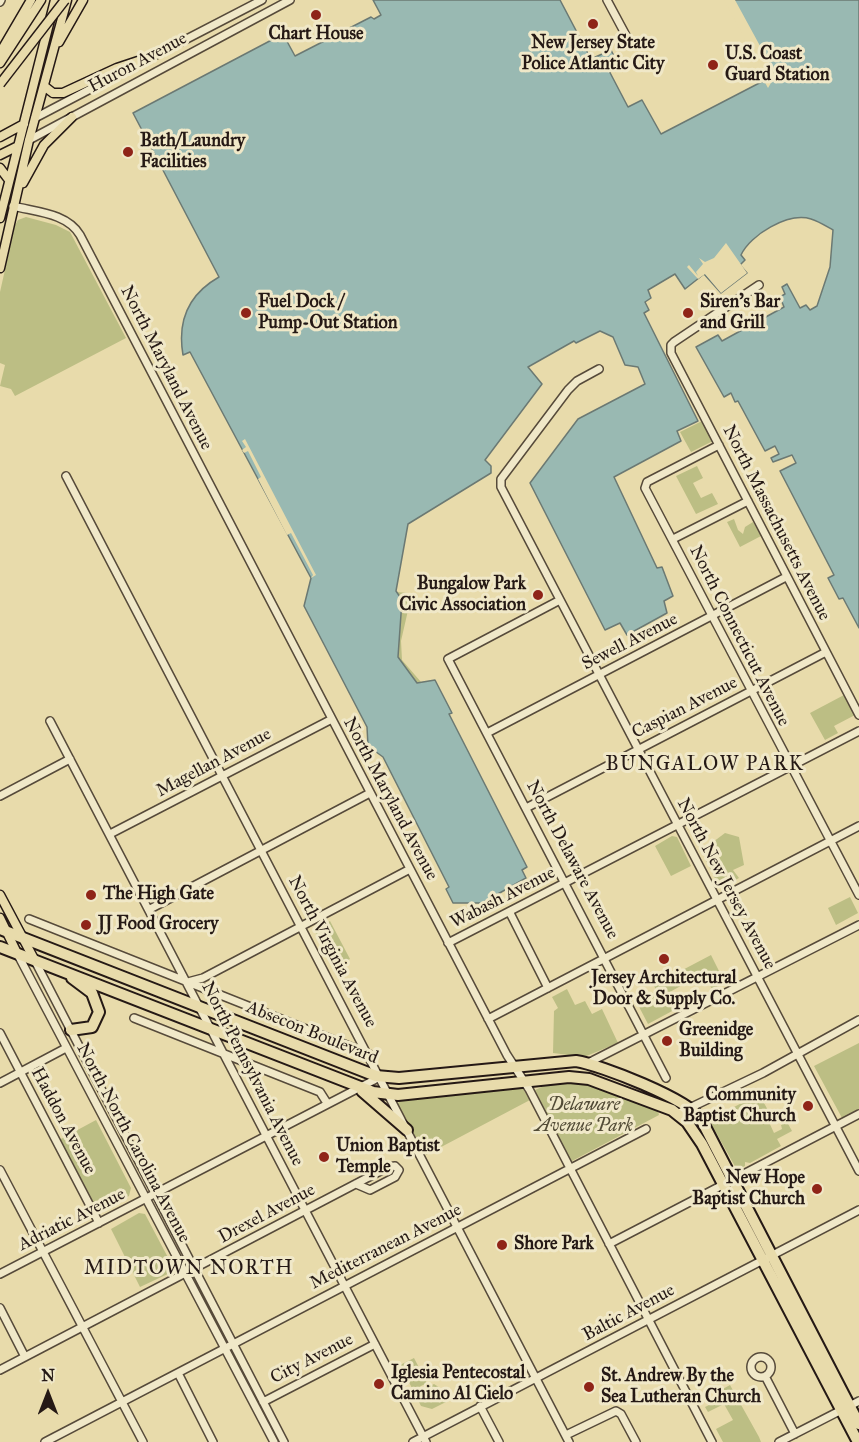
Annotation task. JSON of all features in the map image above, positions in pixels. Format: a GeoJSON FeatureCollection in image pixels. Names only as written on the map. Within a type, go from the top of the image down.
{"type":"FeatureCollection","features":[{"type":"Feature","properties":{"kind":"highway","name":"Absecon Boulevard"},"geometry":{"type":"LineString","coordinates":[[3,930],[381,1077],[399,1078],[565,1061],[588,1063],[691,1107]]}},
{"type":"Feature","properties":{"kind":"highway","name":"Absecon Boulevard"},"geometry":{"type":"LineString","coordinates":[[0,946],[357,1087],[389,1095],[569,1077],[589,1079],[654,1102],[677,1114]]}},
{"type":"Feature","properties":{"kind":"highway"},"geometry":{"type":"LineString","coordinates":[[55,967],[88,990],[98,1008],[98,1019],[92,1027],[71,1030]]}},
{"type":"Feature","properties":{"kind":"highway"},"geometry":{"type":"LineString","coordinates":[[357,1087],[407,1130]]}},
{"type":"Feature","properties":{"kind":"highway"},"geometry":{"type":"LineString","coordinates":[[691,1107],[701,1119],[728,1182],[767,1258],[859,1424]]}},
{"type":"Feature","properties":{"kind":"highway"},"geometry":{"type":"LineString","coordinates":[[677,1114],[699,1138],[728,1182]]}},
{"type":"Feature","properties":{"kind":"highway"},"geometry":{"type":"LineString","coordinates":[[850,1406],[858,1442]]}},
{"type":"Feature","properties":{"kind":"main road"},"geometry":{"type":"LineString","coordinates":[[0,53],[31,0]]}},
{"type":"Feature","properties":{"kind":"main road"},"geometry":{"type":"LineString","coordinates":[[0,63],[41,0]]}},
{"type":"Feature","properties":{"kind":"main road"},"geometry":{"type":"LineString","coordinates":[[0,218],[55,0]]}},
{"type":"Feature","properties":{"kind":"main road"},"geometry":{"type":"LineString","coordinates":[[0,268],[29,140],[66,0]]}},
{"type":"Feature","properties":{"kind":"main road"},"geometry":{"type":"LineString","coordinates":[[0,84],[66,0]]}},
{"type":"Feature","properties":{"kind":"main road"},"geometry":{"type":"LineString","coordinates":[[52,52],[83,0]]}},
{"type":"Feature","properties":{"kind":"main road"},"geometry":{"type":"LineString","coordinates":[[44,86],[53,93],[63,93],[117,68],[153,56]]}},
{"type":"Feature","properties":{"kind":"main road"},"geometry":{"type":"LineString","coordinates":[[14,203],[44,145],[72,117]]}},
{"type":"Feature","properties":{"kind":"main road","name":"Huron Avenue"},"geometry":{"type":"LineString","coordinates":[[0,137],[35,118]]}},
{"type":"Feature","properties":{"kind":"main road","name":"Huron Avenue"},"geometry":{"type":"LineString","coordinates":[[0,155],[29,140]]}},
{"type":"Feature","properties":{"kind":"main road"},"geometry":{"type":"LineString","coordinates":[[0,168],[9,180]]}},
{"type":"Feature","properties":{"kind":"main road"},"geometry":{"type":"LineString","coordinates":[[0,896],[34,958]]}},
{"type":"Feature","properties":{"kind":"main road"},"geometry":{"type":"LineString","coordinates":[[0,918],[3,930],[17,953]]}},
{"type":"Feature","properties":{"kind":"street","name":"Huron Avenue"},"geometry":{"type":"LineString","coordinates":[[35,118],[262,0]]}},
{"type":"Feature","properties":{"kind":"street","name":"Huron Avenue"},"geometry":{"type":"LineString","coordinates":[[29,140],[290,0]]}},
{"type":"Feature","properties":{"kind":"street"},"geometry":{"type":"LineString","coordinates":[[607,0],[629,41]]}},
{"type":"Feature","properties":{"kind":"street","name":"North Maryland Avenue"},"geometry":{"type":"LineString","coordinates":[[14,203],[61,219],[77,230],[448,943],[514,1066],[525,1082],[712,1442]]}},
{"type":"Feature","properties":{"kind":"street","name":"North Massachusetts Avenue"},"geometry":{"type":"LineString","coordinates":[[759,285],[671,345],[671,354],[859,715]]}},
{"type":"Feature","properties":{"kind":"street","name":"North New Jersey Avenue"},"geometry":{"type":"LineString","coordinates":[[598,369],[577,381],[568,390],[500,484],[677,826],[720,901],[859,1171]]}},
{"type":"Feature","properties":{"kind":"street","name":"North Connecticut Avenue"},"geometry":{"type":"LineString","coordinates":[[719,445],[646,485],[750,691],[859,895]]}},
{"type":"Feature","properties":{"kind":"street","name":"North Virginia Avenue"},"geometry":{"type":"LineString","coordinates":[[66,476],[381,1077],[567,1439]]}},
{"type":"Feature","properties":{"kind":"street"},"geometry":{"type":"LineString","coordinates":[[673,539],[748,501]]}},
{"type":"Feature","properties":{"kind":"street","name":"Sewell Avenue"},"geometry":{"type":"LineString","coordinates":[[487,734],[786,577]]}},
{"type":"Feature","properties":{"kind":"street","name":"North Delaware Avenue"},"geometry":{"type":"LineString","coordinates":[[560,600],[448,659],[666,1078]]}},
{"type":"Feature","properties":{"kind":"street","name":"Caspian Avenue"},"geometry":{"type":"LineString","coordinates":[[526,808],[826,652]]}},
{"type":"Feature","properties":{"kind":"street","name":"Magellan Avenue"},"geometry":{"type":"LineString","coordinates":[[110,834],[332,719]]}},
{"type":"Feature","properties":{"kind":"street","name":"North Pennsylvania Avenue"},"geometry":{"type":"LineString","coordinates":[[50,721],[188,982],[197,1005],[268,1135],[424,1439]]}},
{"type":"Feature","properties":{"kind":"street","name":"Wabash Avenue"},"geometry":{"type":"LineString","coordinates":[[448,943],[859,731]]}},
{"type":"Feature","properties":{"kind":"street"},"geometry":{"type":"LineString","coordinates":[[0,796],[69,759]]}},
{"type":"Feature","properties":{"kind":"street"},"geometry":{"type":"LineString","coordinates":[[150,909],[370,793]]}},
{"type":"Feature","properties":{"kind":"street"},"geometry":{"type":"LineString","coordinates":[[488,1019],[720,901],[859,826]]}},
{"type":"Feature","properties":{"kind":"street"},"geometry":{"type":"LineString","coordinates":[[188,982],[201,978],[410,869]]}},
{"type":"Feature","properties":{"kind":"street"},"geometry":{"type":"LineString","coordinates":[[510,913],[548,988]]}},
{"type":"Feature","properties":{"kind":"street"},"geometry":{"type":"LineString","coordinates":[[29,920],[369,1054]]}},
{"type":"Feature","properties":{"kind":"street"},"geometry":{"type":"LineString","coordinates":[[588,1063],[859,925]]}},
{"type":"Feature","properties":{"kind":"street","name":"North North Carolina Avenue"},"geometry":{"type":"LineString","coordinates":[[17,953],[274,1442]]}},
{"type":"Feature","properties":{"kind":"street","name":"North North Carolina Avenue"},"geometry":{"type":"LineString","coordinates":[[34,958],[284,1442]]}},
{"type":"Feature","properties":{"kind":"street"},"geometry":{"type":"LineString","coordinates":[[134,1018],[320,1092],[327,1103]]}},
{"type":"Feature","properties":{"kind":"street"},"geometry":{"type":"LineString","coordinates":[[677,1114],[859,1020]]}},
{"type":"Feature","properties":{"kind":"street","name":"Haddon Avenue"},"geometry":{"type":"LineString","coordinates":[[0,1033],[99,1223]]}},
{"type":"Feature","properties":{"kind":"street"},"geometry":{"type":"LineString","coordinates":[[0,1083],[66,1048]]}},
{"type":"Feature","properties":{"kind":"street","name":"Adriatic Avenue"},"geometry":{"type":"LineString","coordinates":[[0,1274],[357,1087],[381,1077]]}},
{"type":"Feature","properties":{"kind":"street"},"geometry":{"type":"LineString","coordinates":[[609,1244],[859,1114]]}},
{"type":"Feature","properties":{"kind":"street","name":"Mediterranean Avenue"},"geometry":{"type":"LineString","coordinates":[[45,1442],[646,1129]]}},
{"type":"Feature","properties":{"kind":"street","name":"Drexel Avenue"},"geometry":{"type":"LineString","coordinates":[[0,1370],[388,1167],[395,1166],[399,1170],[395,1177],[370,1191],[356,1184]]}},
{"type":"Feature","properties":{"kind":"street"},"geometry":{"type":"LineString","coordinates":[[0,1170],[143,1442]]}},
{"type":"Feature","properties":{"kind":"street","name":"Baltic Avenue"},"geometry":{"type":"LineString","coordinates":[[413,1442],[424,1439],[480,1406],[859,1210]]}},
{"type":"Feature","properties":{"kind":"street"},"geometry":{"type":"LineString","coordinates":[[0,1308],[25,1357]]}},
{"type":"Feature","properties":{"kind":"street","name":"City Avenue"},"geometry":{"type":"LineString","coordinates":[[263,1402],[375,1344]]}},
{"type":"Feature","properties":{"kind":"street"},"geometry":{"type":"LineString","coordinates":[[178,1373],[213,1442]]}},
{"type":"Feature","properties":{"kind":"street"},"geometry":{"type":"LineString","coordinates":[[765,1376],[795,1434]]}},
{"type":"Feature","properties":{"kind":"street"},"geometry":{"type":"LineString","coordinates":[[480,1406],[499,1442]]}},
{"type":"Feature","properties":{"kind":"street"},"geometry":{"type":"LineString","coordinates":[[779,1442],[850,1406]]}},
{"type":"Feature","properties":{"kind":"street"},"geometry":{"type":"LineString","coordinates":[[567,1439],[616,1411],[621,1414],[636,1442]]}},
{"type":"Feature","properties":{"kind":"green space"},"geometry":{"type":"Polygon","coordinates":[[[26,217],[56,225],[70,232],[126,338],[15,396],[11,389],[0,386],[5,365],[0,363],[0,292],[15,225],[18,220],[26,217]]]}},
{"type":"Feature","properties":{"kind":"green space"},"geometry":{"type":"Polygon","coordinates":[[[702,421],[713,441],[691,452],[680,432],[702,421]]]}},
{"type":"Feature","properties":{"kind":"green space"},"geometry":{"type":"Polygon","coordinates":[[[697,466],[703,478],[693,483],[701,498],[712,493],[718,504],[696,514],[676,476],[697,466]]]}},
{"type":"Feature","properties":{"kind":"green space"},"geometry":{"type":"Polygon","coordinates":[[[734,519],[738,530],[743,534],[745,527],[753,522],[761,536],[740,547],[727,522],[734,519]]]}},
{"type":"Feature","properties":{"kind":"green space"},"geometry":{"type":"Polygon","coordinates":[[[396,592],[408,593],[413,602],[409,606],[401,641],[402,660],[421,682],[435,680],[441,692],[404,693],[392,632],[396,592]]]}},
{"type":"Feature","properties":{"kind":"green space"},"geometry":{"type":"Polygon","coordinates":[[[844,695],[855,715],[834,726],[838,733],[825,740],[810,713],[844,695]]]}},
{"type":"Feature","properties":{"kind":"green space"},"geometry":{"type":"Polygon","coordinates":[[[725,833],[739,837],[744,865],[733,870],[739,878],[720,888],[704,857],[717,850],[713,842],[725,833]]]}},
{"type":"Feature","properties":{"kind":"green space"},"geometry":{"type":"Polygon","coordinates":[[[672,836],[677,837],[691,866],[671,876],[655,846],[672,836]]]}},
{"type":"Feature","properties":{"kind":"green space"},"geometry":{"type":"Polygon","coordinates":[[[850,897],[858,913],[836,925],[828,908],[850,897]]]}},
{"type":"Feature","properties":{"kind":"green space"},"geometry":{"type":"Polygon","coordinates":[[[330,921],[350,959],[333,967],[314,930],[330,921]]]}},
{"type":"Feature","properties":{"kind":"green space"},"geometry":{"type":"Polygon","coordinates":[[[711,955],[725,983],[712,989],[703,974],[666,994],[674,1010],[648,1024],[636,1001],[656,991],[654,985],[711,955]]]}},
{"type":"Feature","properties":{"kind":"green space"},"geometry":{"type":"Polygon","coordinates":[[[567,989],[575,1005],[585,1001],[592,1014],[602,1009],[618,1043],[584,1057],[553,1053],[554,1011],[558,1008],[552,997],[567,989]]]}},
{"type":"Feature","properties":{"kind":"green space"},"geometry":{"type":"Polygon","coordinates":[[[859,1043],[859,1109],[842,1118],[814,1066],[859,1043]]]}},
{"type":"Feature","properties":{"kind":"green space","name":"Delaware Avenue Park"},"geometry":{"type":"Polygon","coordinates":[[[576,1082],[593,1085],[658,1111],[659,1115],[572,1161],[568,1159],[535,1090],[544,1086],[576,1082]]]}},
{"type":"Feature","properties":{"kind":"green space"},"geometry":{"type":"Polygon","coordinates":[[[522,1087],[530,1100],[426,1155],[397,1105],[400,1100],[522,1087]]]}},
{"type":"Feature","properties":{"kind":"green space"},"geometry":{"type":"Polygon","coordinates":[[[759,1094],[769,1112],[778,1116],[784,1112],[787,1117],[783,1120],[776,1116],[768,1120],[774,1133],[782,1129],[781,1125],[787,1122],[792,1131],[777,1139],[781,1146],[750,1163],[745,1162],[745,1166],[737,1170],[709,1120],[759,1094]]]}},
{"type":"Feature","properties":{"kind":"green space"},"geometry":{"type":"Polygon","coordinates":[[[96,1120],[131,1188],[129,1196],[97,1213],[59,1140],[96,1120]]]}},
{"type":"Feature","properties":{"kind":"green space"},"geometry":{"type":"Polygon","coordinates":[[[139,1213],[145,1214],[173,1267],[172,1272],[140,1287],[111,1229],[139,1213]]]}},
{"type":"Feature","properties":{"kind":"green space"},"geometry":{"type":"Polygon","coordinates":[[[414,1358],[427,1383],[413,1390],[400,1365],[414,1358]]]}},
{"type":"Feature","properties":{"kind":"green space"},"geometry":{"type":"Polygon","coordinates":[[[434,1384],[448,1393],[452,1399],[432,1409],[421,1406],[415,1394],[434,1384]]]}},
{"type":"Feature","properties":{"kind":"green space"},"geometry":{"type":"Polygon","coordinates":[[[730,1385],[761,1442],[723,1442],[716,1429],[733,1420],[724,1404],[708,1412],[705,1407],[725,1397],[721,1390],[730,1385]]]}},
{"type":"Feature","properties":{"kind":"water"},"geometry":{"type":"Polygon","coordinates":[[[373,0],[560,0],[591,59],[611,50],[616,60],[606,65],[628,107],[642,100],[661,134],[769,78],[727,0],[859,0],[859,628],[843,598],[839,599],[828,578],[834,575],[780,471],[796,463],[792,455],[773,462],[771,458],[779,454],[775,446],[765,451],[738,401],[735,402],[731,393],[724,397],[696,347],[718,335],[722,341],[784,307],[780,297],[785,294],[782,287],[787,284],[800,308],[806,305],[810,310],[817,306],[830,267],[833,230],[811,219],[792,219],[771,227],[752,240],[741,255],[745,260],[740,265],[747,273],[721,293],[704,274],[685,289],[675,274],[648,290],[651,298],[645,302],[649,310],[644,313],[698,421],[677,431],[681,441],[614,477],[657,568],[662,567],[673,596],[664,601],[667,613],[627,635],[620,623],[605,630],[530,483],[578,419],[645,384],[638,367],[625,365],[613,337],[600,331],[576,343],[574,341],[528,367],[542,384],[485,460],[491,466],[491,473],[408,524],[396,591],[402,600],[398,657],[417,683],[435,680],[452,713],[449,714],[527,867],[522,870],[526,878],[482,903],[453,903],[446,889],[449,887],[383,757],[368,746],[367,727],[304,606],[311,578],[190,352],[183,355],[182,330],[188,309],[200,291],[219,277],[133,113],[283,34],[295,56],[371,17],[374,19],[381,15],[373,0]]]}},
{"type":"Feature","properties":{"kind":"pier"},"geometry":{"type":"Polygon","coordinates":[[[724,0],[735,0],[771,66],[775,76],[768,88],[763,79],[766,77],[724,0]]]}},
{"type":"Feature","properties":{"kind":"pier"},"geometry":{"type":"Polygon","coordinates":[[[726,243],[747,273],[721,293],[705,274],[698,279],[687,267],[689,265],[698,276],[696,272],[703,264],[699,258],[705,262],[714,258],[726,243]]]}},
{"type":"Feature","properties":{"kind":"pier"},"geometry":{"type":"Polygon","coordinates":[[[245,439],[316,575],[311,578],[313,575],[291,533],[287,535],[258,479],[261,477],[248,451],[244,453],[242,450],[246,447],[242,441],[245,439]]]}},
{"type":"Feature","properties":{"kind":"place","name":"Chart House"},"geometry":{"type":"Point","coordinates":[316,15]}},
{"type":"Feature","properties":{"kind":"place","name":"New Jersey State Police Atlantic City"},"geometry":{"type":"Point","coordinates":[593,24]}},
{"type":"Feature","properties":{"kind":"place","name":"U.S. Coast Guard Station"},"geometry":{"type":"Point","coordinates":[713,65]}},
{"type":"Feature","properties":{"kind":"place","name":"Bath/Laundry Facilities"},"geometry":{"type":"Point","coordinates":[128,152]}},
{"type":"Feature","properties":{"kind":"place","name":"Fuel Dock / Pump-Out Station"},"geometry":{"type":"Point","coordinates":[246,313]}},
{"type":"Feature","properties":{"kind":"place","name":"Siren’s Bar and Grill"},"geometry":{"type":"Point","coordinates":[688,313]}},
{"type":"Feature","properties":{"kind":"place","name":"Bungalow Park Civic Association"},"geometry":{"type":"Point","coordinates":[538,595]}},
{"type":"Feature","properties":{"kind":"place","name":"The High Gate"},"geometry":{"type":"Point","coordinates":[91,895]}},
{"type":"Feature","properties":{"kind":"place","name":"JJ Food Grocery"},"geometry":{"type":"Point","coordinates":[86,925]}},
{"type":"Feature","properties":{"kind":"place","name":"Jersey Architectural Door & Supply Co."},"geometry":{"type":"Point","coordinates":[664,959]}},
{"type":"Feature","properties":{"kind":"place","name":"Greenidge Building"},"geometry":{"type":"Point","coordinates":[667,1041]}},
{"type":"Feature","properties":{"kind":"place","name":"Community Baptist Church"},"geometry":{"type":"Point","coordinates":[808,1106]}},
{"type":"Feature","properties":{"kind":"place","name":"Union Baptist Temple"},"geometry":{"type":"Point","coordinates":[324,1157]}},
{"type":"Feature","properties":{"kind":"place","name":"New Hope Baptist Church"},"geometry":{"type":"Point","coordinates":[817,1189]}},
{"type":"Feature","properties":{"kind":"place","name":"Shore Park"},"geometry":{"type":"Point","coordinates":[502,1245]}},
{"type":"Feature","properties":{"kind":"place","name":"Iglesia Pentecostal Camino Al Cielo"},"geometry":{"type":"Point","coordinates":[379,1384]}},
{"type":"Feature","properties":{"kind":"place","name":"St. Andrew By the Sea Lutheran Church"},"geometry":{"type":"Point","coordinates":[589,1387]}},
{"type":"Feature","properties":{"kind":"district","name":"BUNGALOW PARK"},"geometry":{"type":"Point","coordinates":[705,765]}},
{"type":"Feature","properties":{"kind":"district","name":"MIDTOWN NORTH"},"geometry":{"type":"Point","coordinates":[189,1269]}}]}
